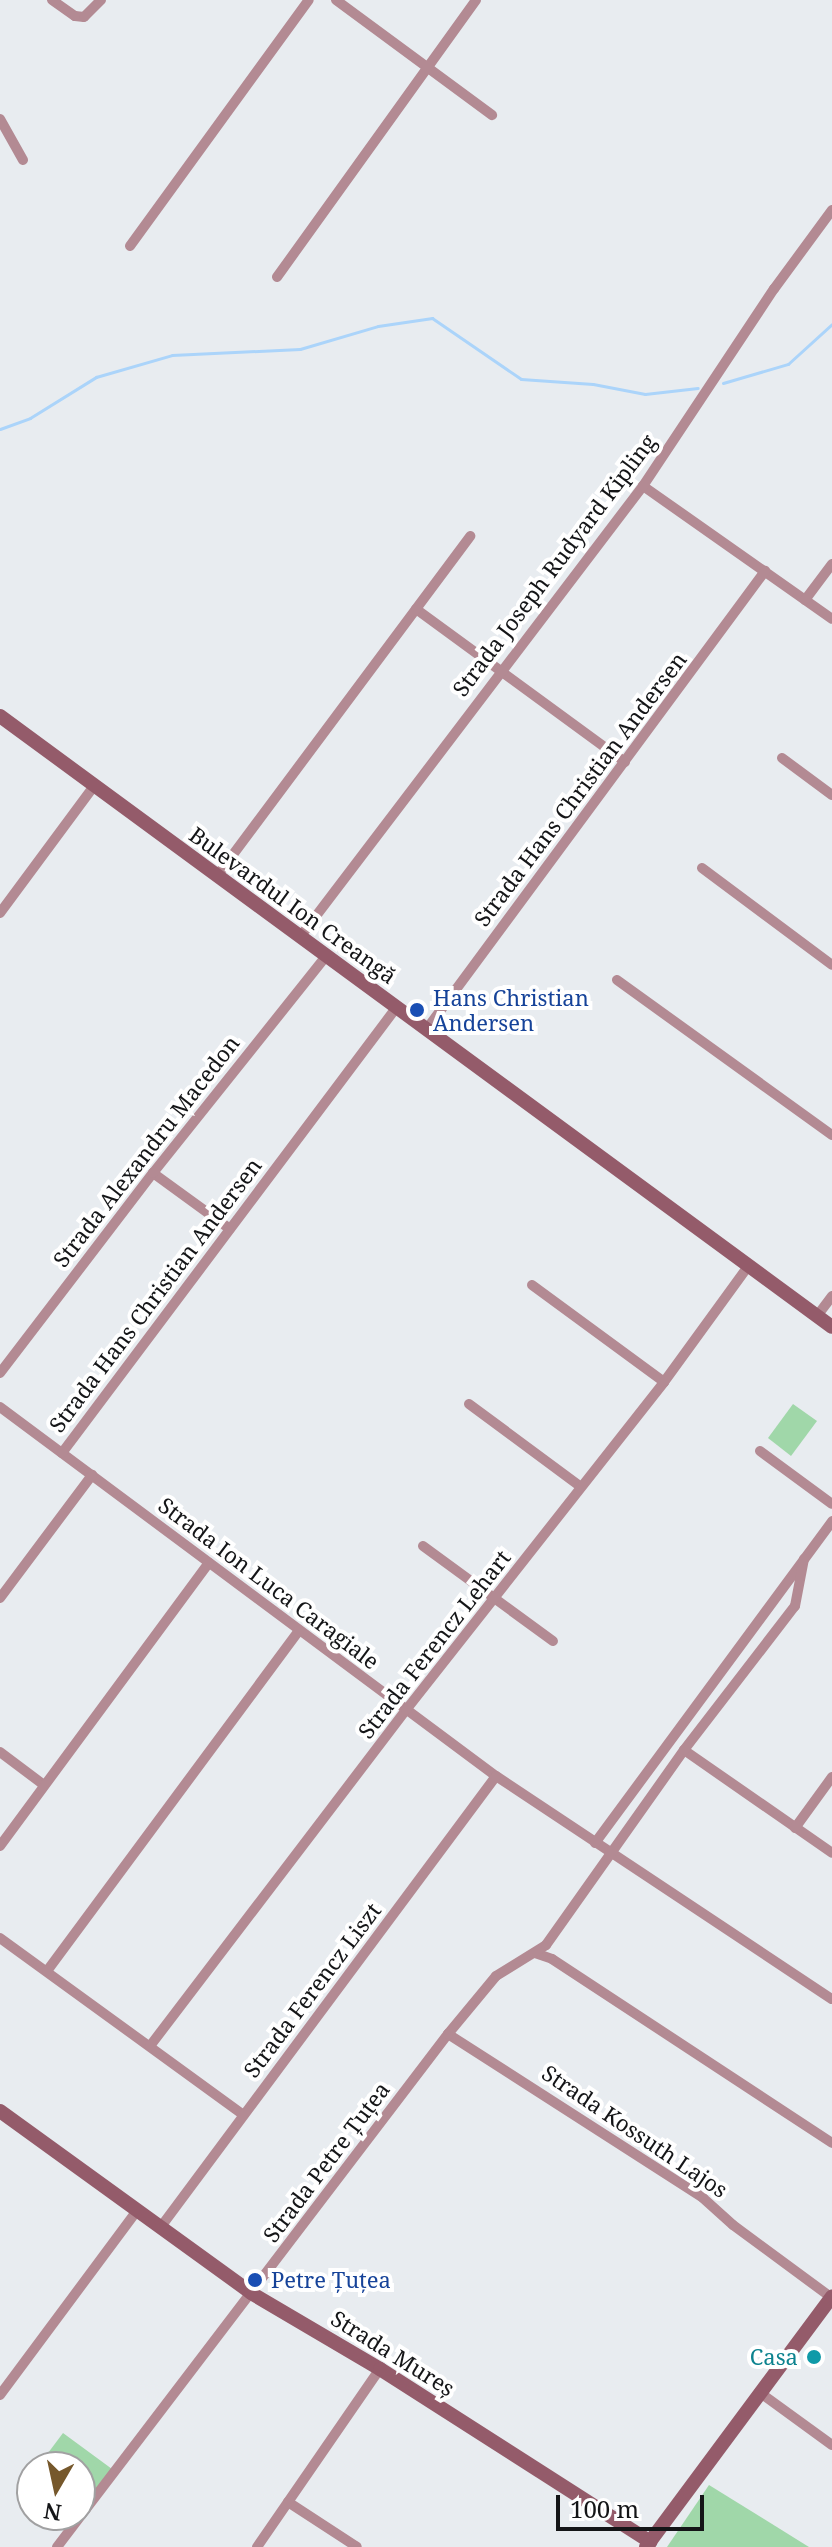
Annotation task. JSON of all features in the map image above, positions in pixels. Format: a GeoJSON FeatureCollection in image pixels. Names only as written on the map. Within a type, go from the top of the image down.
{"type":"FeatureCollection","features":[{"type":"Feature","properties":{"kind":"street"},"geometry":{"type":"LineString","coordinates":[[52,0],[75,16],[84,17],[101,0]]}},
{"type":"Feature","properties":{"kind":"street"},"geometry":{"type":"LineString","coordinates":[[130,246],[309,0]]}},
{"type":"Feature","properties":{"kind":"street"},"geometry":{"type":"LineString","coordinates":[[336,0],[492,115]]}},
{"type":"Feature","properties":{"kind":"street"},"geometry":{"type":"LineString","coordinates":[[277,277],[476,0]]}},
{"type":"Feature","properties":{"kind":"street"},"geometry":{"type":"LineString","coordinates":[[0,119],[23,160]]}},
{"type":"Feature","properties":{"kind":"street","name":"Strada Joseph Rudyard Kipling"},"geometry":{"type":"LineString","coordinates":[[300,937],[499,671],[643,486],[774,289],[832,210]]}},
{"type":"Feature","properties":{"kind":"street"},"geometry":{"type":"LineString","coordinates":[[643,486],[832,619]]}},
{"type":"Feature","properties":{"kind":"street"},"geometry":{"type":"LineString","coordinates":[[217,876],[470,536]]}},
{"type":"Feature","properties":{"kind":"street"},"geometry":{"type":"LineString","coordinates":[[805,600],[832,564]]}},
{"type":"Feature","properties":{"kind":"street","name":"Strada Hans Christian Andersen"},"geometry":{"type":"LineString","coordinates":[[426,1030],[765,571]]}},
{"type":"Feature","properties":{"kind":"street"},"geometry":{"type":"LineString","coordinates":[[416,609],[625,762]]}},
{"type":"Feature","properties":{"kind":"street","name":"Bulevardul Ion Creangă"},"geometry":{"type":"LineString","coordinates":[[0,716],[832,1327]]}},
{"type":"Feature","properties":{"kind":"street"},"geometry":{"type":"LineString","coordinates":[[782,758],[832,795]]}},
{"type":"Feature","properties":{"kind":"street"},"geometry":{"type":"LineString","coordinates":[[0,913],[94,786]]}},
{"type":"Feature","properties":{"kind":"street"},"geometry":{"type":"LineString","coordinates":[[702,868],[832,965]]}},
{"type":"Feature","properties":{"kind":"street","name":"Strada Alexandru Macedon"},"geometry":{"type":"LineString","coordinates":[[0,1373],[153,1173],[326,956]]}},
{"type":"Feature","properties":{"kind":"street"},"geometry":{"type":"LineString","coordinates":[[617,980],[832,1135]]}},
{"type":"Feature","properties":{"kind":"street","name":"Strada Hans Christian Andersen"},"geometry":{"type":"LineString","coordinates":[[62,1453],[396,1008]]}},
{"type":"Feature","properties":{"kind":"street"},"geometry":{"type":"LineString","coordinates":[[153,1173],[230,1229]]}},
{"type":"Feature","properties":{"kind":"street","name":"Strada Ferencz Lehart"},"geometry":{"type":"LineString","coordinates":[[150,2046],[406,1710],[664,1382],[749,1265]]}},
{"type":"Feature","properties":{"kind":"street"},"geometry":{"type":"LineString","coordinates":[[532,1285],[664,1382]]}},
{"type":"Feature","properties":{"kind":"street"},"geometry":{"type":"LineString","coordinates":[[817,1316],[832,1296]]}},
{"type":"Feature","properties":{"kind":"street"},"geometry":{"type":"LineString","coordinates":[[469,1404],[581,1487]]}},
{"type":"Feature","properties":{"kind":"street","name":"Strada Ion Luca Caragiale"},"geometry":{"type":"LineString","coordinates":[[0,1407],[496,1776],[832,1999]]}},
{"type":"Feature","properties":{"kind":"street"},"geometry":{"type":"LineString","coordinates":[[760,1451],[832,1504]]}},
{"type":"Feature","properties":{"kind":"street"},"geometry":{"type":"LineString","coordinates":[[0,1598],[92,1475]]}},
{"type":"Feature","properties":{"kind":"street"},"geometry":{"type":"LineString","coordinates":[[595,1843],[832,1521]]}},
{"type":"Feature","properties":{"kind":"street"},"geometry":{"type":"LineString","coordinates":[[423,1546],[553,1641]]}},
{"type":"Feature","properties":{"kind":"street","name":"Strada Petre Țuțea"},"geometry":{"type":"LineString","coordinates":[[57,2547],[448,2034],[496,1976],[546,1945],[688,1746],[795,1606],[804,1559]]}},
{"type":"Feature","properties":{"kind":"street"},"geometry":{"type":"LineString","coordinates":[[0,1846],[209,1563]]}},
{"type":"Feature","properties":{"kind":"street"},"geometry":{"type":"LineString","coordinates":[[47,1971],[299,1630]]}},
{"type":"Feature","properties":{"kind":"street"},"geometry":{"type":"LineString","coordinates":[[678,1731],[688,1746],[832,1853]]}},
{"type":"Feature","properties":{"kind":"street"},"geometry":{"type":"LineString","coordinates":[[0,1752],[44,1785]]}},
{"type":"Feature","properties":{"kind":"street","name":"Strada Ferencz Liszt"},"geometry":{"type":"LineString","coordinates":[[160,2228],[496,1776]]}},
{"type":"Feature","properties":{"kind":"street"},"geometry":{"type":"LineString","coordinates":[[795,1828],[832,1777]]}},
{"type":"Feature","properties":{"kind":"street"},"geometry":{"type":"LineString","coordinates":[[0,1938],[244,2115]]}},
{"type":"Feature","properties":{"kind":"street"},"geometry":{"type":"LineString","coordinates":[[535,1953],[552,1959],[832,2143]]}},
{"type":"Feature","properties":{"kind":"street","name":"Strada Kossuth Lajos"},"geometry":{"type":"LineString","coordinates":[[448,2034],[703,2198],[733,2225],[832,2298]]}},
{"type":"Feature","properties":{"kind":"street","name":"Strada Mureș"},"geometry":{"type":"LineString","coordinates":[[0,2111],[251,2293],[380,2369],[648,2544]]}},
{"type":"Feature","properties":{"kind":"street"},"geometry":{"type":"LineString","coordinates":[[0,2395],[136,2212]]}},
{"type":"Feature","properties":{"kind":"street"},"geometry":{"type":"LineString","coordinates":[[648,2544],[832,2298]]}},
{"type":"Feature","properties":{"kind":"street"},"geometry":{"type":"LineString","coordinates":[[257,2547],[380,2369]]}},
{"type":"Feature","properties":{"kind":"street"},"geometry":{"type":"LineString","coordinates":[[759,2392],[832,2445]]}},
{"type":"Feature","properties":{"kind":"street"},"geometry":{"type":"LineString","coordinates":[[288,2502],[357,2547]]}},
{"type":"Feature","properties":{"kind":"green space"},"geometry":{"type":"Polygon","coordinates":[[[793,1404],[817,1421],[791,1456],[768,1438],[793,1404]]]}},
{"type":"Feature","properties":{"kind":"green space"},"geometry":{"type":"Polygon","coordinates":[[[63,2433],[88,2451],[50,2451],[63,2433]]]}},
{"type":"Feature","properties":{"kind":"green space"},"geometry":{"type":"Polygon","coordinates":[[[96,2457],[112,2469],[96,2490],[96,2457]]]}},
{"type":"Feature","properties":{"kind":"green space"},"geometry":{"type":"Polygon","coordinates":[[[709,2485],[809,2547],[667,2547],[709,2485]]]}},
{"type":"Feature","properties":{"kind":"waterway"},"geometry":{"type":"LineString","coordinates":[[0,429],[30,418],[96,377],[172,355],[300,349],[378,326],[432,318],[521,379],[593,384],[645,394],[698,388]]}},
{"type":"Feature","properties":{"kind":"waterway"},"geometry":{"type":"LineString","coordinates":[[723,383],[788,364],[832,324]]}},
{"type":"Feature","properties":{"kind":"place","name":"Hans Christian Andersen"},"geometry":{"type":"Point","coordinates":[417,1010]}},
{"type":"Feature","properties":{"kind":"place","name":"Petre Țuțea"},"geometry":{"type":"Point","coordinates":[255,2280]}},
{"type":"Feature","properties":{"kind":"place","name":"Casa"},"geometry":{"type":"Point","coordinates":[814,2357]}}]}
